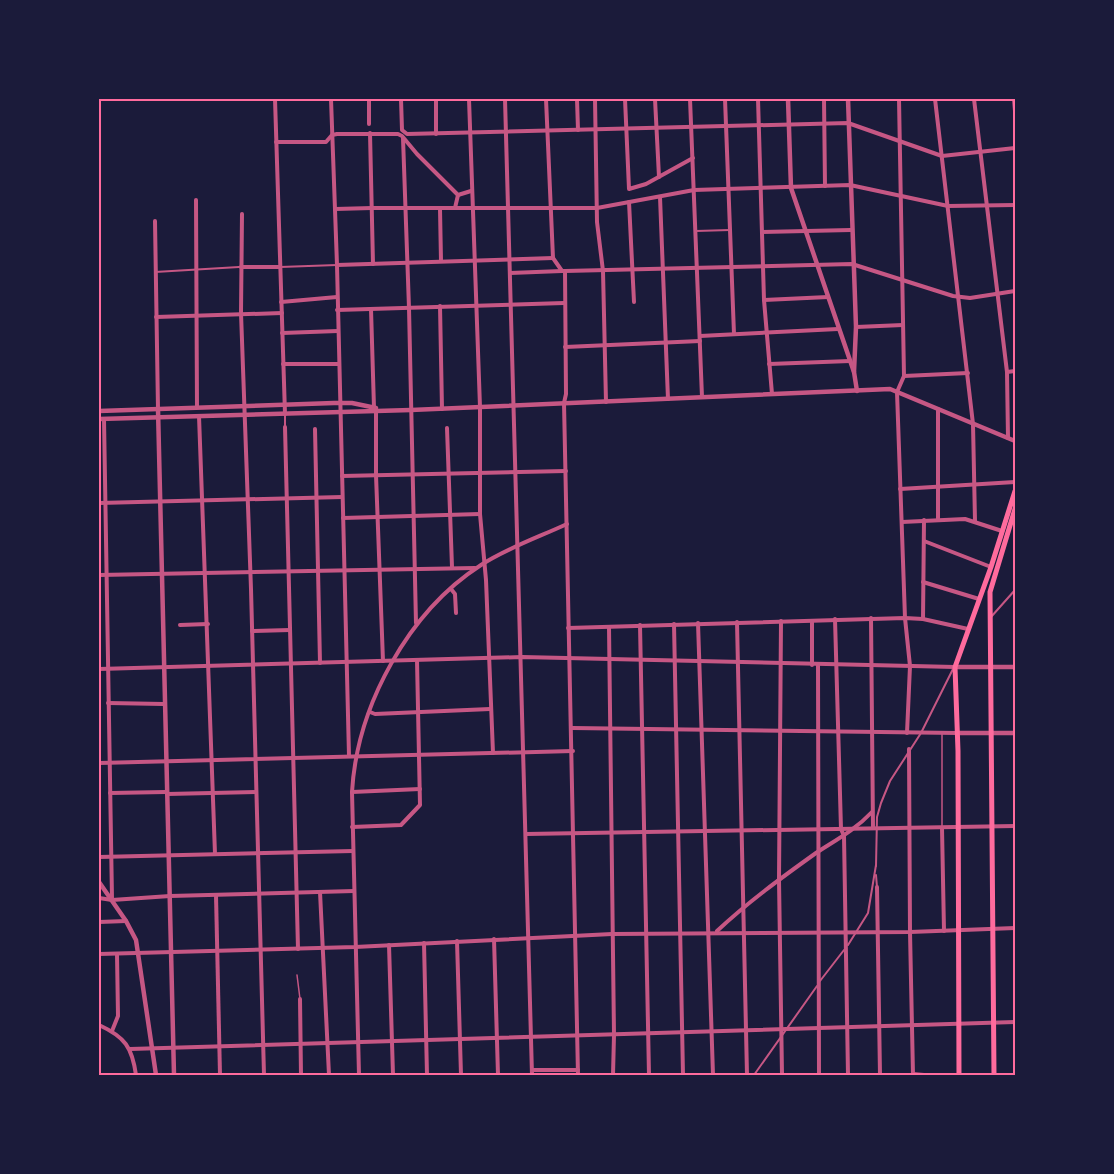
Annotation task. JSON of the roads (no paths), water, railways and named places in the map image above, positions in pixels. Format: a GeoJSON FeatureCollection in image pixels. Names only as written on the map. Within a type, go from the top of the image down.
{"type":"FeatureCollection","features":[{"type":"Feature","properties":{"kind":"main road"},"geometry":{"type":"LineString","coordinates":[[959,1075],[958,733],[955,667],[991,567],[1015,491]]}},
{"type":"Feature","properties":{"kind":"main road"},"geometry":{"type":"LineString","coordinates":[[994,1075],[991,585],[1015,509]]}},
{"type":"Feature","properties":{"kind":"street"},"geometry":{"type":"LineString","coordinates":[[275,99],[298,949]]}},
{"type":"Feature","properties":{"kind":"street"},"geometry":{"type":"LineString","coordinates":[[331,99],[349,756]]}},
{"type":"Feature","properties":{"kind":"street"},"geometry":{"type":"LineString","coordinates":[[369,99],[369,124]]}},
{"type":"Feature","properties":{"kind":"street"},"geometry":{"type":"LineString","coordinates":[[401,99],[402,130],[407,134],[849,123],[942,156],[1015,148]]}},
{"type":"Feature","properties":{"kind":"street"},"geometry":{"type":"LineString","coordinates":[[436,99],[436,134]]}},
{"type":"Feature","properties":{"kind":"street"},"geometry":{"type":"LineString","coordinates":[[469,99],[480,407],[480,514],[486,580],[493,753]]}},
{"type":"Feature","properties":{"kind":"street"},"geometry":{"type":"LineString","coordinates":[[505,99],[532,1073],[578,1072],[573,728],[568,659],[564,271],[552,258],[546,99]]}},
{"type":"Feature","properties":{"kind":"street"},"geometry":{"type":"LineString","coordinates":[[577,99],[578,130]]}},
{"type":"Feature","properties":{"kind":"street"},"geometry":{"type":"LineString","coordinates":[[595,99],[597,222],[603,271],[606,402]]}},
{"type":"Feature","properties":{"kind":"street"},"geometry":{"type":"LineString","coordinates":[[625,99],[628,189],[659,177],[693,158]]}},
{"type":"Feature","properties":{"kind":"street"},"geometry":{"type":"LineString","coordinates":[[656,99],[659,177]]}},
{"type":"Feature","properties":{"kind":"street"},"geometry":{"type":"LineString","coordinates":[[690,99],[702,397]]}},
{"type":"Feature","properties":{"kind":"street"},"geometry":{"type":"LineString","coordinates":[[725,99],[734,334]]}},
{"type":"Feature","properties":{"kind":"street"},"geometry":{"type":"LineString","coordinates":[[758,99],[764,300],[772,394]]}},
{"type":"Feature","properties":{"kind":"street"},"geometry":{"type":"LineString","coordinates":[[788,99],[791,188],[854,372],[857,390]]}},
{"type":"Feature","properties":{"kind":"street"},"geometry":{"type":"LineString","coordinates":[[824,99],[825,186]]}},
{"type":"Feature","properties":{"kind":"street"},"geometry":{"type":"LineString","coordinates":[[848,99],[856,327],[854,372]]}},
{"type":"Feature","properties":{"kind":"street"},"geometry":{"type":"LineString","coordinates":[[899,99],[904,376],[897,392],[905,618],[910,666],[907,733]]}},
{"type":"Feature","properties":{"kind":"street"},"geometry":{"type":"LineString","coordinates":[[935,99],[974,424],[975,521]]}},
{"type":"Feature","properties":{"kind":"street"},"geometry":{"type":"LineString","coordinates":[[974,99],[1007,372],[1008,438]]}},
{"type":"Feature","properties":{"kind":"street"},"geometry":{"type":"LineString","coordinates":[[1014,99],[1015,111]]}},
{"type":"Feature","properties":{"kind":"street"},"geometry":{"type":"LineString","coordinates":[[370,133],[373,264]]}},
{"type":"Feature","properties":{"kind":"street"},"geometry":{"type":"LineString","coordinates":[[276,142],[326,142],[332,135],[398,134],[458,195]]}},
{"type":"Feature","properties":{"kind":"street"},"geometry":{"type":"LineString","coordinates":[[403,138],[406,263],[410,308],[416,624]]}},
{"type":"Feature","properties":{"kind":"street"},"geometry":{"type":"LineString","coordinates":[[335,209],[597,208],[694,190],[850,185],[948,206],[1015,205]]}},
{"type":"Feature","properties":{"kind":"street"},"geometry":{"type":"LineString","coordinates":[[458,195],[471,191]]}},
{"type":"Feature","properties":{"kind":"street"},"geometry":{"type":"LineString","coordinates":[[455,208],[458,195]]}},
{"type":"Feature","properties":{"kind":"street"},"geometry":{"type":"LineString","coordinates":[[660,197],[668,399]]}},
{"type":"Feature","properties":{"kind":"street"},"geometry":{"type":"LineString","coordinates":[[196,200],[197,407]]}},
{"type":"Feature","properties":{"kind":"street"},"geometry":{"type":"LineString","coordinates":[[629,202],[634,302]]}},
{"type":"Feature","properties":{"kind":"street"},"geometry":{"type":"LineString","coordinates":[[440,209],[441,261]]}},
{"type":"Feature","properties":{"kind":"street"},"geometry":{"type":"LineString","coordinates":[[242,214],[241,313],[264,1075]]}},
{"type":"Feature","properties":{"kind":"street"},"geometry":{"type":"LineString","coordinates":[[155,221],[159,502],[174,1075]]}},
{"type":"Feature","properties":{"kind":"street"},"geometry":{"type":"LineString","coordinates":[[696,231],[730,230]]}},
{"type":"Feature","properties":{"kind":"street"},"geometry":{"type":"LineString","coordinates":[[762,232],[852,230]]}},
{"type":"Feature","properties":{"kind":"street"},"geometry":{"type":"LineString","coordinates":[[155,272],[241,267],[552,258]]}},
{"type":"Feature","properties":{"kind":"street"},"geometry":{"type":"LineString","coordinates":[[510,273],[852,264],[959,297],[970,298],[1015,291]]}},
{"type":"Feature","properties":{"kind":"street"},"geometry":{"type":"LineString","coordinates":[[281,302],[337,297]]}},
{"type":"Feature","properties":{"kind":"street"},"geometry":{"type":"LineString","coordinates":[[764,300],[828,297]]}},
{"type":"Feature","properties":{"kind":"street"},"geometry":{"type":"LineString","coordinates":[[337,310],[564,303]]}},
{"type":"Feature","properties":{"kind":"street"},"geometry":{"type":"LineString","coordinates":[[440,306],[442,409]]}},
{"type":"Feature","properties":{"kind":"street"},"geometry":{"type":"LineString","coordinates":[[371,309],[384,661]]}},
{"type":"Feature","properties":{"kind":"street"},"geometry":{"type":"LineString","coordinates":[[156,316],[282,313]]}},
{"type":"Feature","properties":{"kind":"street"},"geometry":{"type":"LineString","coordinates":[[856,327],[903,326]]}},
{"type":"Feature","properties":{"kind":"street"},"geometry":{"type":"LineString","coordinates":[[565,347],[666,343],[734,334],[838,329]]}},
{"type":"Feature","properties":{"kind":"street"},"geometry":{"type":"LineString","coordinates":[[282,333],[338,331]]}},
{"type":"Feature","properties":{"kind":"street"},"geometry":{"type":"LineString","coordinates":[[769,364],[850,361]]}},
{"type":"Feature","properties":{"kind":"street"},"geometry":{"type":"LineString","coordinates":[[283,364],[339,364]]}},
{"type":"Feature","properties":{"kind":"street"},"geometry":{"type":"LineString","coordinates":[[1007,372],[1015,372]]}},
{"type":"Feature","properties":{"kind":"street"},"geometry":{"type":"LineString","coordinates":[[904,376],[968,373]]}},
{"type":"Feature","properties":{"kind":"street"},"geometry":{"type":"LineString","coordinates":[[112,900],[105,503],[101,419],[403,408],[442,409],[890,389],[1015,441]]}},
{"type":"Feature","properties":{"kind":"street"},"geometry":{"type":"LineString","coordinates":[[99,411],[339,403],[357,404],[375,410]]}},
{"type":"Feature","properties":{"kind":"street"},"geometry":{"type":"LineString","coordinates":[[938,409],[938,519]]}},
{"type":"Feature","properties":{"kind":"street"},"geometry":{"type":"LineString","coordinates":[[200,416],[215,854]]}},
{"type":"Feature","properties":{"kind":"street"},"geometry":{"type":"LineString","coordinates":[[447,428],[452,567]]}},
{"type":"Feature","properties":{"kind":"street"},"geometry":{"type":"LineString","coordinates":[[315,429],[320,663]]}},
{"type":"Feature","properties":{"kind":"street"},"geometry":{"type":"LineString","coordinates":[[342,476],[566,471]]}},
{"type":"Feature","properties":{"kind":"street"},"geometry":{"type":"LineString","coordinates":[[900,489],[1015,482]]}},
{"type":"Feature","properties":{"kind":"street"},"geometry":{"type":"LineString","coordinates":[[99,503],[342,497]]}},
{"type":"Feature","properties":{"kind":"street"},"geometry":{"type":"LineString","coordinates":[[343,518],[480,514]]}},
{"type":"Feature","properties":{"kind":"street"},"geometry":{"type":"LineString","coordinates":[[902,522],[938,519],[975,521],[1002,531]]}},
{"type":"Feature","properties":{"kind":"street"},"geometry":{"type":"LineString","coordinates":[[923,619],[924,520]]}},
{"type":"Feature","properties":{"kind":"street"},"geometry":{"type":"LineString","coordinates":[[359,1075],[352,792],[356,756],[370,712],[392,660],[416,624],[451,589],[483,564],[567,524]]}},
{"type":"Feature","properties":{"kind":"street"},"geometry":{"type":"LineString","coordinates":[[924,541],[991,567]]}},
{"type":"Feature","properties":{"kind":"street"},"geometry":{"type":"LineString","coordinates":[[99,575],[476,568]]}},
{"type":"Feature","properties":{"kind":"street"},"geometry":{"type":"LineString","coordinates":[[923,582],[979,599]]}},
{"type":"Feature","properties":{"kind":"street"},"geometry":{"type":"LineString","coordinates":[[451,589],[455,594],[456,613]]}},
{"type":"Feature","properties":{"kind":"street"},"geometry":{"type":"LineString","coordinates":[[991,618],[1015,590]]}},
{"type":"Feature","properties":{"kind":"street"},"geometry":{"type":"LineString","coordinates":[[871,618],[873,812],[877,887],[880,1075]]}},
{"type":"Feature","properties":{"kind":"street"},"geometry":{"type":"LineString","coordinates":[[568,628],[905,618],[923,619],[968,629]]}},
{"type":"Feature","properties":{"kind":"street"},"geometry":{"type":"LineString","coordinates":[[812,620],[817,731],[819,1075]]}},
{"type":"Feature","properties":{"kind":"street"},"geometry":{"type":"LineString","coordinates":[[835,620],[841,829],[844,836],[848,1075]]}},
{"type":"Feature","properties":{"kind":"street"},"geometry":{"type":"LineString","coordinates":[[781,621],[779,880],[784,1029]]}},
{"type":"Feature","properties":{"kind":"street"},"geometry":{"type":"LineString","coordinates":[[737,622],[747,1075]]}},
{"type":"Feature","properties":{"kind":"street"},"geometry":{"type":"LineString","coordinates":[[698,623],[713,1075]]}},
{"type":"Feature","properties":{"kind":"street"},"geometry":{"type":"LineString","coordinates":[[180,625],[208,624]]}},
{"type":"Feature","properties":{"kind":"street"},"geometry":{"type":"LineString","coordinates":[[674,624],[683,1075]]}},
{"type":"Feature","properties":{"kind":"street"},"geometry":{"type":"LineString","coordinates":[[640,626],[649,1075]]}},
{"type":"Feature","properties":{"kind":"street"},"geometry":{"type":"LineString","coordinates":[[609,627],[613,1075]]}},
{"type":"Feature","properties":{"kind":"street"},"geometry":{"type":"LineString","coordinates":[[252,631],[290,630]]}},
{"type":"Feature","properties":{"kind":"street"},"geometry":{"type":"LineString","coordinates":[[99,669],[522,657],[815,665],[1015,667]]}},
{"type":"Feature","properties":{"kind":"street"},"geometry":{"type":"LineString","coordinates":[[352,827],[401,825],[420,805],[417,660]]}},
{"type":"Feature","properties":{"kind":"street"},"geometry":{"type":"LineString","coordinates":[[875,828],[883,796],[909,749],[921,733],[955,667]]}},
{"type":"Feature","properties":{"kind":"street"},"geometry":{"type":"LineString","coordinates":[[108,704],[164,704]]}},
{"type":"Feature","properties":{"kind":"street"},"geometry":{"type":"LineString","coordinates":[[370,712],[375,714],[490,709]]}},
{"type":"Feature","properties":{"kind":"street"},"geometry":{"type":"LineString","coordinates":[[573,728],[1015,733]]}},
{"type":"Feature","properties":{"kind":"street"},"geometry":{"type":"LineString","coordinates":[[909,749],[913,1075],[924,1075]]}},
{"type":"Feature","properties":{"kind":"street"},"geometry":{"type":"LineString","coordinates":[[99,763],[573,751]]}},
{"type":"Feature","properties":{"kind":"street"},"geometry":{"type":"LineString","coordinates":[[352,792],[420,789]]}},
{"type":"Feature","properties":{"kind":"street"},"geometry":{"type":"LineString","coordinates":[[110,793],[256,792]]}},
{"type":"Feature","properties":{"kind":"street"},"geometry":{"type":"LineString","coordinates":[[716,932],[743,906],[818,852],[856,828],[873,812]]}},
{"type":"Feature","properties":{"kind":"street"},"geometry":{"type":"LineString","coordinates":[[526,834],[1015,826]]}},
{"type":"Feature","properties":{"kind":"street"},"geometry":{"type":"LineString","coordinates":[[942,828],[944,931]]}},
{"type":"Feature","properties":{"kind":"street"},"geometry":{"type":"LineString","coordinates":[[99,857],[353,851]]}},
{"type":"Feature","properties":{"kind":"street"},"geometry":{"type":"LineString","coordinates":[[754,1075],[781,1037],[784,1029],[857,932],[870,905],[876,865]]}},
{"type":"Feature","properties":{"kind":"street"},"geometry":{"type":"LineString","coordinates":[[99,882],[135,937],[156,1075]]}},
{"type":"Feature","properties":{"kind":"street"},"geometry":{"type":"LineString","coordinates":[[99,898],[112,900],[170,896],[354,891]]}},
{"type":"Feature","properties":{"kind":"street"},"geometry":{"type":"LineString","coordinates":[[320,892],[329,1075]]}},
{"type":"Feature","properties":{"kind":"street"},"geometry":{"type":"LineString","coordinates":[[216,895],[220,1075]]}},
{"type":"Feature","properties":{"kind":"street"},"geometry":{"type":"LineString","coordinates":[[99,922],[126,921]]}},
{"type":"Feature","properties":{"kind":"street"},"geometry":{"type":"LineString","coordinates":[[100,954],[355,947],[576,935],[709,932],[910,932],[1015,928]]}},
{"type":"Feature","properties":{"kind":"street"},"geometry":{"type":"LineString","coordinates":[[494,939],[498,1075]]}},
{"type":"Feature","properties":{"kind":"street"},"geometry":{"type":"LineString","coordinates":[[457,941],[461,1075]]}},
{"type":"Feature","properties":{"kind":"street"},"geometry":{"type":"LineString","coordinates":[[424,943],[427,1075]]}},
{"type":"Feature","properties":{"kind":"street"},"geometry":{"type":"LineString","coordinates":[[389,945],[393,1075]]}},
{"type":"Feature","properties":{"kind":"street"},"geometry":{"type":"LineString","coordinates":[[112,1031],[118,1016],[117,954]]}},
{"type":"Feature","properties":{"kind":"street"},"geometry":{"type":"LineString","coordinates":[[300,999],[301,1075]]}},
{"type":"Feature","properties":{"kind":"street"},"geometry":{"type":"LineString","coordinates":[[130,1049],[1015,1022]]}},
{"type":"Feature","properties":{"kind":"street"},"geometry":{"type":"LineString","coordinates":[[99,1025],[122,1038],[130,1049],[136,1075]]}},
{"type":"Feature","properties":{"kind":"street"},"geometry":{"type":"LineString","coordinates":[[781,1037],[782,1075]]}},
{"type":"Feature","properties":{"kind":"lane"},"geometry":{"type":"LineString","coordinates":[[942,733],[942,828]]}},
{"type":"Feature","properties":{"kind":"lane"},"geometry":{"type":"LineString","coordinates":[[297,975],[300,999]]}}]}
